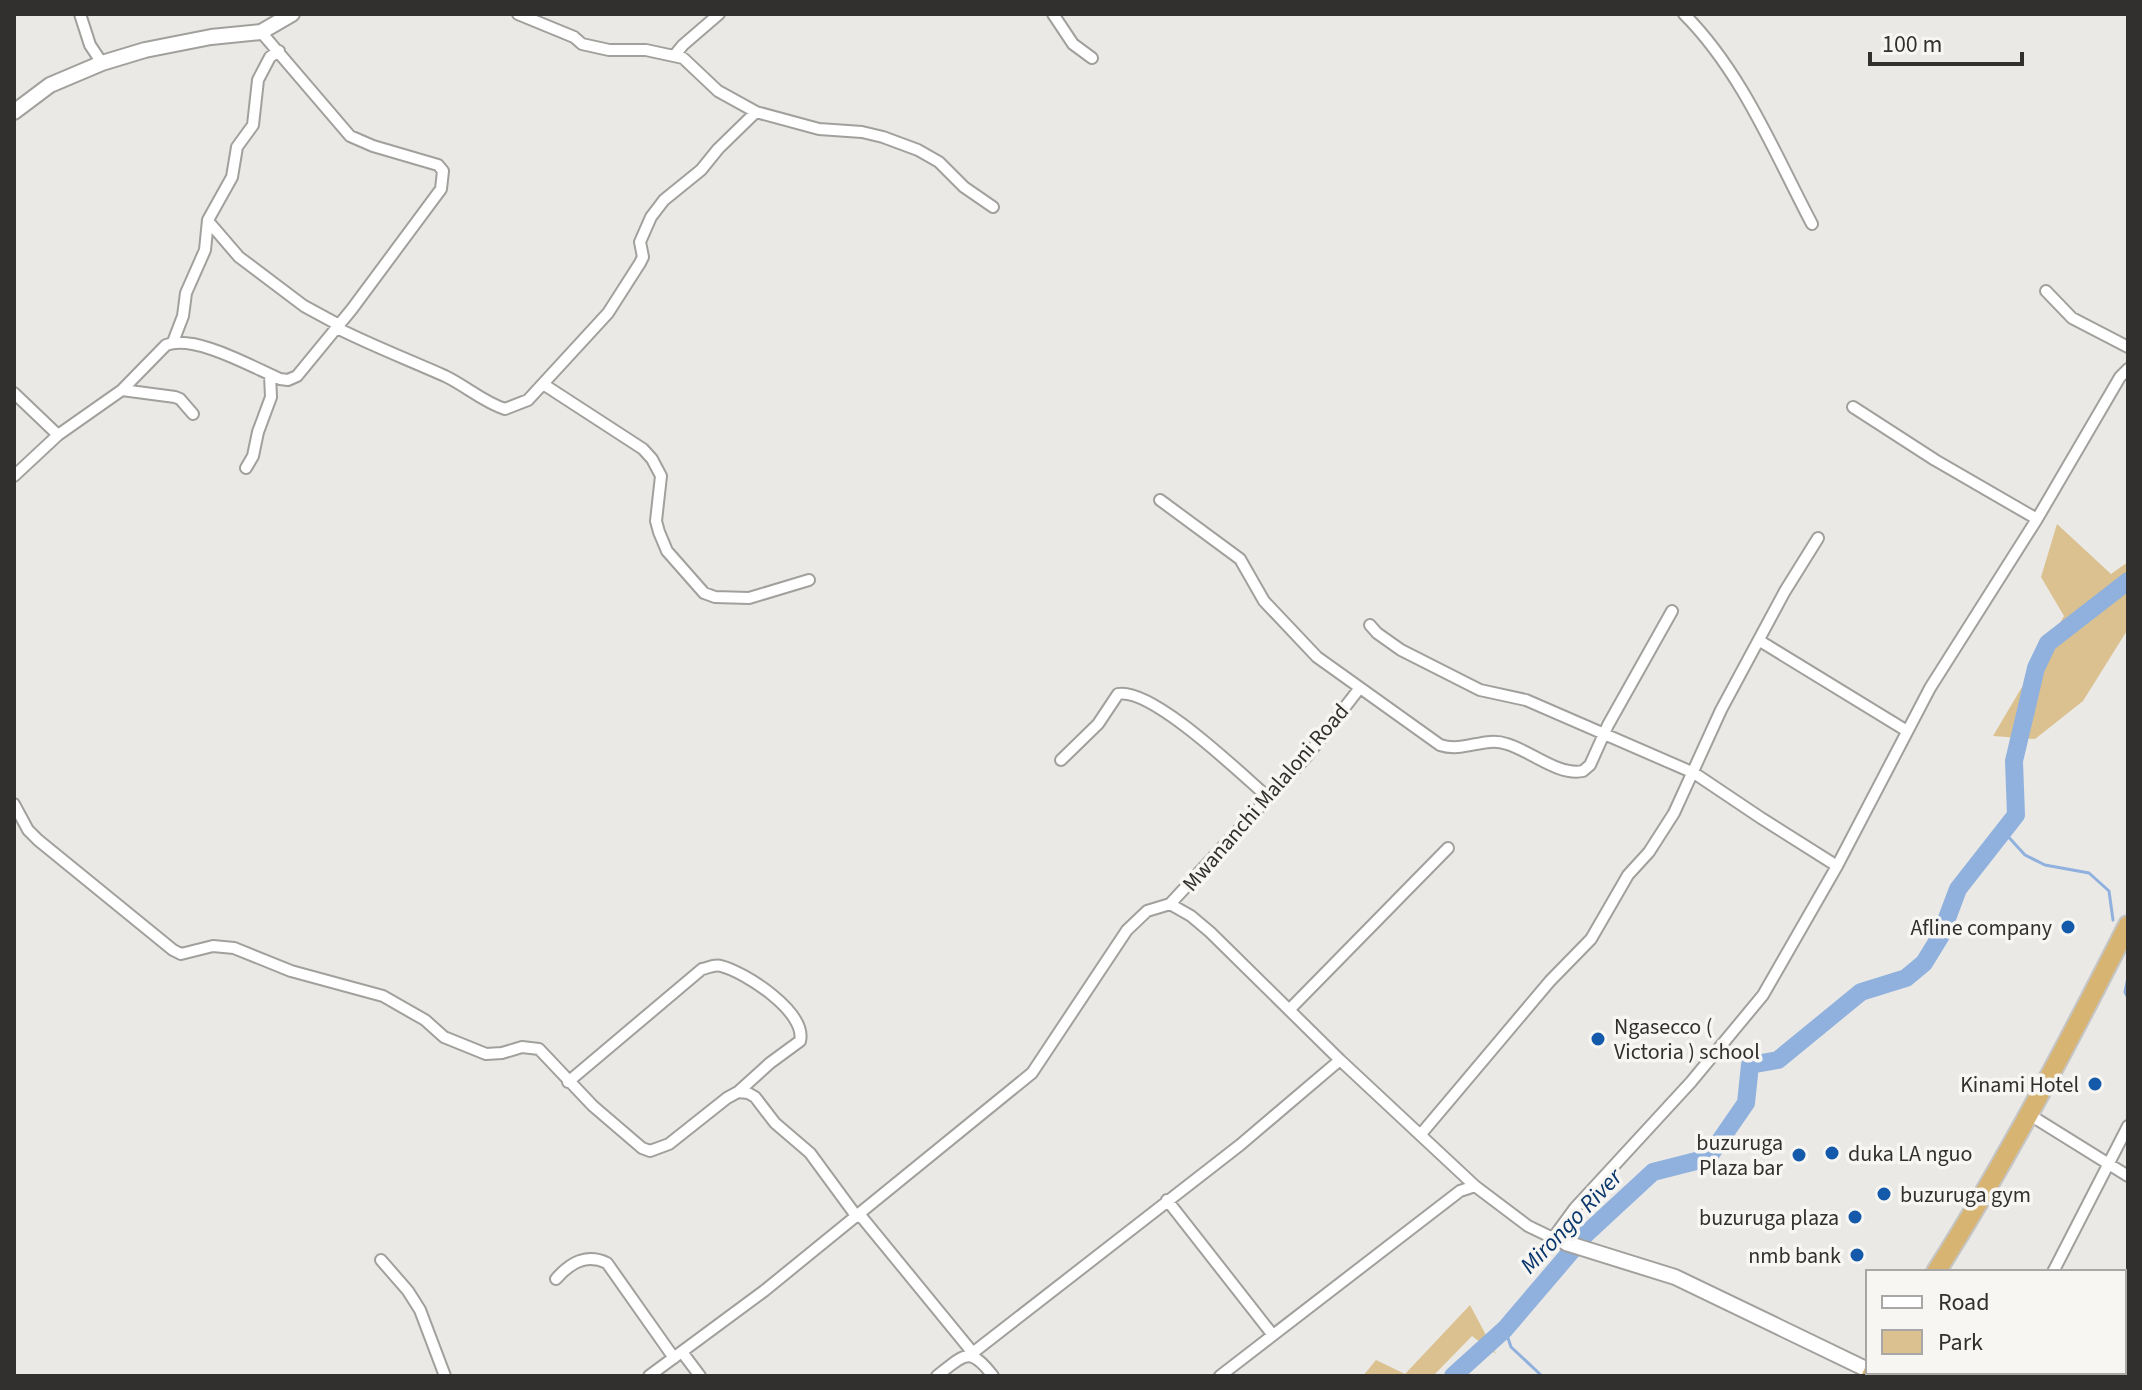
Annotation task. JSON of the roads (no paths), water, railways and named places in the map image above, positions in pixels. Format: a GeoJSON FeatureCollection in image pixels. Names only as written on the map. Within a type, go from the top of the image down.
{"type":"FeatureCollection","features":[{"type":"Feature","properties":{"kind":"highway"},"geometry":{"type":"LineString","coordinates":[[1937,1270],[2030,1115],[2128,925]]}},
{"type":"Feature","properties":{"kind":"street"},"geometry":{"type":"LineString","coordinates":[[80,14],[90,45],[102,63]]}},
{"type":"Feature","properties":{"kind":"street"},"geometry":{"type":"LineString","coordinates":[[14,112],[50,85],[102,63],[145,50],[211,37],[261,32],[292,14]]}},
{"type":"Feature","properties":{"kind":"street"},"geometry":{"type":"LineString","coordinates":[[518,14],[574,37],[582,44],[609,50],[646,50],[683,58],[718,91],[756,112],[819,129],[862,132],[902,144],[929,155],[964,187],[993,207]]}},
{"type":"Feature","properties":{"kind":"street"},"geometry":{"type":"LineString","coordinates":[[674,56],[719,14]]}},
{"type":"Feature","properties":{"kind":"street"},"geometry":{"type":"LineString","coordinates":[[1053,14],[1073,44],[1092,58]]}},
{"type":"Feature","properties":{"kind":"street"},"geometry":{"type":"LineString","coordinates":[[1684,14],[1703,32],[1729,67],[1812,224]]}},
{"type":"Feature","properties":{"kind":"street"},"geometry":{"type":"LineString","coordinates":[[14,476],[58,435],[122,390],[166,345],[173,342],[210,349],[288,380],[297,376],[338,327],[441,189],[443,171],[438,165],[350,136],[261,32]]}},
{"type":"Feature","properties":{"kind":"street"},"geometry":{"type":"LineString","coordinates":[[173,342],[183,316],[186,293],[205,250],[208,221],[232,177],[237,147],[253,125],[258,80],[270,57],[279,51]]}},
{"type":"Feature","properties":{"kind":"street"},"geometry":{"type":"LineString","coordinates":[[208,221],[239,257],[304,306],[385,352],[447,377],[505,409],[528,400],[608,313],[640,263],[643,236],[651,217],[664,200],[701,170],[756,112]]}},
{"type":"Feature","properties":{"kind":"street"},"geometry":{"type":"LineString","coordinates":[[2046,291],[2072,318],[2128,347]]}},
{"type":"Feature","properties":{"kind":"street"},"geometry":{"type":"LineString","coordinates":[[1559,1241],[1575,1208],[1746,1019],[1763,995],[1837,866],[1930,688],[2037,519],[2120,377],[2128,369]]}},
{"type":"Feature","properties":{"kind":"street"},"geometry":{"type":"LineString","coordinates":[[246,468],[253,456],[271,397],[270,375]]}},
{"type":"Feature","properties":{"kind":"street"},"geometry":{"type":"LineString","coordinates":[[543,384],[643,449],[652,459],[662,485],[656,521],[659,532],[667,551],[704,593],[729,599],[749,598],[809,580]]}},
{"type":"Feature","properties":{"kind":"street"},"geometry":{"type":"LineString","coordinates":[[122,390],[175,397],[193,414]]}},
{"type":"Feature","properties":{"kind":"street"},"geometry":{"type":"LineString","coordinates":[[14,393],[58,435]]}},
{"type":"Feature","properties":{"kind":"street"},"geometry":{"type":"LineString","coordinates":[[1853,407],[1935,460],[2037,519]]}},
{"type":"Feature","properties":{"kind":"street","name":"Mwananchi Malaloni Road"},"geometry":{"type":"LineString","coordinates":[[1160,500],[1240,559],[1264,601],[1317,657],[1440,745],[1463,748],[1489,741],[1499,742],[1510,744],[1567,771],[1583,771],[1590,765],[1604,734]]}},
{"type":"Feature","properties":{"kind":"street"},"geometry":{"type":"LineString","coordinates":[[1421,1134],[1550,981],[1591,939],[1628,875],[1668,824],[1721,710],[1785,591],[1818,538]]}},
{"type":"Feature","properties":{"kind":"street"},"geometry":{"type":"LineString","coordinates":[[1604,734],[1672,611]]}},
{"type":"Feature","properties":{"kind":"street"},"geometry":{"type":"LineString","coordinates":[[1370,625],[1401,650],[1480,690],[1526,700],[1694,773],[1837,866]]}},
{"type":"Feature","properties":{"kind":"street"},"geometry":{"type":"LineString","coordinates":[[1760,641],[1907,731]]}},
{"type":"Feature","properties":{"kind":"street","name":"Mwananchi Malaloni Road"},"geometry":{"type":"LineString","coordinates":[[649,1376],[858,1216],[1032,1073],[1127,930],[1147,911],[1170,904],[1307,756],[1359,689]]}},
{"type":"Feature","properties":{"kind":"street"},"geometry":{"type":"LineString","coordinates":[[1061,760],[1098,724],[1118,694],[1133,694],[1196,734],[1269,798]]}},
{"type":"Feature","properties":{"kind":"street"},"geometry":{"type":"LineString","coordinates":[[14,804],[28,830],[38,840],[165,945],[181,954],[223,946],[250,953],[291,971],[383,996],[425,1020],[444,1037],[478,1051],[495,1054],[522,1047],[539,1049],[568,1082],[642,1148],[650,1151],[669,1144],[738,1092],[800,1041],[801,1031],[798,1023],[775,997],[721,966],[702,969],[568,1082]]}},
{"type":"Feature","properties":{"kind":"street"},"geometry":{"type":"LineString","coordinates":[[1289,1010],[1448,848]]}},
{"type":"Feature","properties":{"kind":"street"},"geometry":{"type":"LineString","coordinates":[[1170,904],[1210,932],[1340,1060],[1475,1186],[1528,1226],[1559,1241],[1675,1277],[1866,1371]]}},
{"type":"Feature","properties":{"kind":"street"},"geometry":{"type":"LineString","coordinates":[[937,1376],[971,1354],[1240,1145],[1340,1060]]}},
{"type":"Feature","properties":{"kind":"street"},"geometry":{"type":"LineString","coordinates":[[738,1092],[755,1097],[775,1123],[810,1153],[971,1354],[993,1376]]}},
{"type":"Feature","properties":{"kind":"street"},"geometry":{"type":"LineString","coordinates":[[2030,1115],[2128,1176]]}},
{"type":"Feature","properties":{"kind":"street"},"geometry":{"type":"LineString","coordinates":[[2054,1270],[2128,1126]]}},
{"type":"Feature","properties":{"kind":"street"},"geometry":{"type":"LineString","coordinates":[[1220,1376],[1460,1191],[1475,1186]]}},
{"type":"Feature","properties":{"kind":"street"},"geometry":{"type":"LineString","coordinates":[[1167,1200],[1272,1334]]}},
{"type":"Feature","properties":{"kind":"street"},"geometry":{"type":"LineString","coordinates":[[556,1279],[567,1266],[579,1260],[599,1259],[607,1263],[678,1355],[700,1376]]}},
{"type":"Feature","properties":{"kind":"street"},"geometry":{"type":"LineString","coordinates":[[381,1260],[420,1310],[445,1376]]}},
{"type":"Feature","properties":{"kind":"waterway","name":"Mirongo River"},"geometry":{"type":"LineString","coordinates":[[1453,1376],[1505,1329],[1586,1234],[1653,1172],[1708,1158],[1746,1103],[1750,1065],[1778,1060],[1861,992],[1906,978],[1924,963],[1940,937],[1958,889],[2016,815],[2014,761],[2036,668],[2048,643],[2128,581]]}},
{"type":"Feature","properties":{"kind":"waterway"},"geometry":{"type":"LineString","coordinates":[[2003,831],[2025,855],[2045,865],[2089,873],[2109,891],[2113,920]]}},
{"type":"Feature","properties":{"kind":"waterway"},"geometry":{"type":"LineString","coordinates":[[2128,977],[2125,992],[2128,998]]}},
{"type":"Feature","properties":{"kind":"waterway"},"geometry":{"type":"LineString","coordinates":[[1505,1329],[1511,1347],[1542,1376]]}},
{"type":"Feature","properties":{"kind":"place","name":"Afline company"},"geometry":{"type":"Point","coordinates":[2068,927]}},
{"type":"Feature","properties":{"kind":"place","name":"Ngasecco ( Victoria ) school"},"geometry":{"type":"Point","coordinates":[1598,1039]}},
{"type":"Feature","properties":{"kind":"place","name":"Kinami Hotel"},"geometry":{"type":"Point","coordinates":[2095,1084]}},
{"type":"Feature","properties":{"kind":"place","name":"duka LA nguo"},"geometry":{"type":"Point","coordinates":[1832,1153]}},
{"type":"Feature","properties":{"kind":"place","name":"buzuruga Plaza bar"},"geometry":{"type":"Point","coordinates":[1799,1155]}},
{"type":"Feature","properties":{"kind":"place","name":"buzuruga gym"},"geometry":{"type":"Point","coordinates":[1884,1194]}},
{"type":"Feature","properties":{"kind":"place","name":"buzuruga plaza"},"geometry":{"type":"Point","coordinates":[1855,1217]}},
{"type":"Feature","properties":{"kind":"place","name":"nmb bank"},"geometry":{"type":"Point","coordinates":[1857,1255]}}]}
